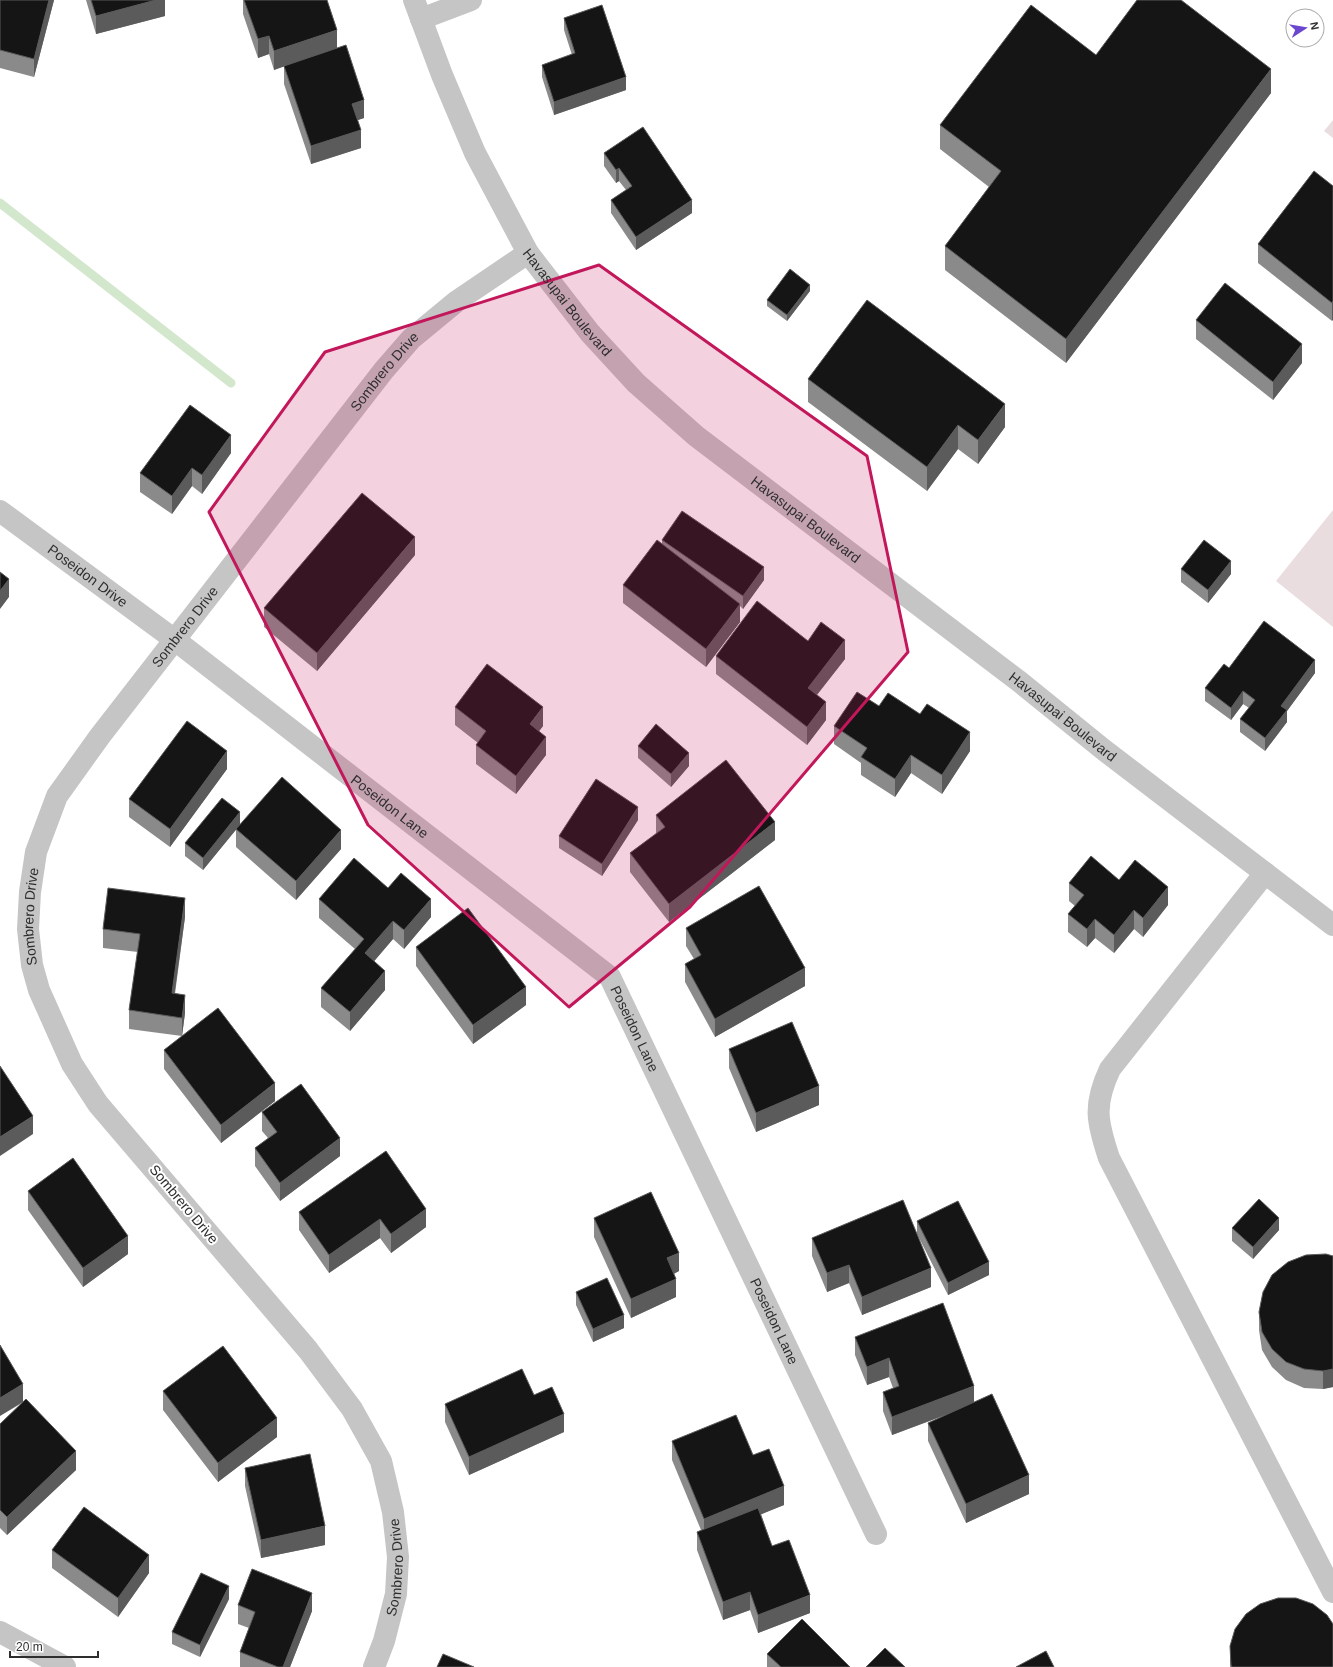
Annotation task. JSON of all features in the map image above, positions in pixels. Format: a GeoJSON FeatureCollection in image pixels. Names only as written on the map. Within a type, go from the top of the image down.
{"type":"FeatureCollection","features":[{"type":"Feature","properties":{"kind":"street"},"geometry":{"type":"LineString","coordinates":[[418,10],[471,0]]}},
{"type":"Feature","properties":{"kind":"street","name":"Havasupai Boulevard"},"geometry":{"type":"LineString","coordinates":[[418,10],[442,75],[475,153],[528,253],[572,311],[636,383],[696,436],[1020,682],[1104,750],[1333,925]]}},
{"type":"Feature","properties":{"kind":"street","name":"Sombrero Drive"},"geometry":{"type":"LineString","coordinates":[[374,1667],[384,1641],[396,1594],[398,1557],[393,1512],[381,1461],[352,1409],[308,1350],[98,1104],[72,1064],[39,990],[32,965],[28,929],[30,892],[36,852],[58,796],[100,736],[299,478],[384,370],[411,339],[457,302],[528,253]]}},
{"type":"Feature","properties":{"kind":"street","name":"Poseidon Drive"},"geometry":{"type":"LineString","coordinates":[[0,511],[175,640]]}},
{"type":"Feature","properties":{"kind":"street","name":"Poseidon Lane"},"geometry":{"type":"LineString","coordinates":[[175,640],[610,977],[876,1534]]}},
{"type":"Feature","properties":{"kind":"street"},"geometry":{"type":"LineString","coordinates":[[1265,873],[1110,1069],[1102,1087],[1097,1110],[1102,1136],[1109,1158],[1333,1592]]}},
{"type":"Feature","properties":{"kind":"street"},"geometry":{"type":"LineString","coordinates":[[0,1632],[65,1667]]}},
{"type":"Feature","properties":{"kind":"highlighted area"},"geometry":{"type":"Polygon","coordinates":[[[599,265],[867,456],[908,652],[690,907],[569,1007],[368,825],[209,512],[325,352],[599,265]]]}},
{"type":"Feature","properties":{"kind":"shaded area"},"geometry":{"type":"Polygon","coordinates":[[[1333,120],[1333,138],[1324,131],[1333,120]]]}},
{"type":"Feature","properties":{"kind":"shaded area"},"geometry":{"type":"Polygon","coordinates":[[[1333,510],[1333,627],[1276,581],[1333,510]]]}},
{"type":"Feature","properties":{"kind":"building"},"geometry":{"type":"Polygon","coordinates":[[[0,0],[49,0],[34,59],[0,50],[0,0]]]}},
{"type":"Feature","properties":{"kind":"building"},"geometry":{"type":"Polygon","coordinates":[[[91,0],[156,0],[96,16],[91,0]]]}},
{"type":"Feature","properties":{"kind":"building"},"geometry":{"type":"Polygon","coordinates":[[[244,0],[327,0],[337,30],[274,51],[269,36],[258,39],[244,0]]]}},
{"type":"Feature","properties":{"kind":"building"},"geometry":{"type":"Polygon","coordinates":[[[1137,0],[1181,0],[1271,69],[1066,339],[945,246],[1001,171],[940,125],[1031,5],[1096,55],[1137,0]]]}},
{"type":"Feature","properties":{"kind":"building"},"geometry":{"type":"Polygon","coordinates":[[[602,5],[626,77],[554,102],[542,65],[575,53],[564,18],[602,5]]]}},
{"type":"Feature","properties":{"kind":"building"},"geometry":{"type":"Polygon","coordinates":[[[346,45],[364,100],[352,104],[361,130],[311,146],[284,66],[346,45]]]}},
{"type":"Feature","properties":{"kind":"building"},"geometry":{"type":"Polygon","coordinates":[[[643,127],[692,200],[636,237],[611,200],[632,186],[619,168],[616,170],[604,153],[643,127]]]}},
{"type":"Feature","properties":{"kind":"building"},"geometry":{"type":"Polygon","coordinates":[[[1314,171],[1333,186],[1332,303],[1258,244],[1314,171]]]}},
{"type":"Feature","properties":{"kind":"building"},"geometry":{"type":"Polygon","coordinates":[[[790,269],[810,285],[787,315],[767,300],[790,269]]]}},
{"type":"Feature","properties":{"kind":"building"},"geometry":{"type":"Polygon","coordinates":[[[1225,283],[1302,344],[1273,382],[1196,320],[1225,283]]]}},
{"type":"Feature","properties":{"kind":"building"},"geometry":{"type":"Polygon","coordinates":[[[867,300],[1005,404],[978,440],[958,425],[927,467],[808,379],[867,300]]]}},
{"type":"Feature","properties":{"kind":"building"},"geometry":{"type":"Polygon","coordinates":[[[190,405],[231,435],[202,475],[192,468],[172,496],[140,473],[190,405]]]}},
{"type":"Feature","properties":{"kind":"building"},"geometry":{"type":"Polygon","coordinates":[[[362,493],[415,537],[317,653],[264,608],[362,493]]]}},
{"type":"Feature","properties":{"kind":"building"},"geometry":{"type":"Polygon","coordinates":[[[682,511],[764,567],[743,596],[662,540],[682,511]]]}},
{"type":"Feature","properties":{"kind":"building"},"geometry":{"type":"Polygon","coordinates":[[[657,540],[740,604],[706,649],[623,585],[657,540]]]}},
{"type":"Feature","properties":{"kind":"building"},"geometry":{"type":"Polygon","coordinates":[[[1204,540],[1231,561],[1208,590],[1181,569],[1204,540]]]}},
{"type":"Feature","properties":{"kind":"building"},"geometry":{"type":"Polygon","coordinates":[[[0,572],[9,579],[0,591],[0,572]]]}},
{"type":"Feature","properties":{"kind":"building"},"geometry":{"type":"Polygon","coordinates":[[[757,601],[808,641],[821,622],[845,640],[808,688],[826,702],[807,727],[716,656],[757,601]]]}},
{"type":"Feature","properties":{"kind":"building"},"geometry":{"type":"Polygon","coordinates":[[[1264,621],[1315,660],[1281,706],[1287,710],[1265,738],[1240,719],[1255,700],[1243,691],[1231,708],[1205,688],[1224,664],[1229,668],[1264,621]]]}},
{"type":"Feature","properties":{"kind":"building"},"geometry":{"type":"Polygon","coordinates":[[[487,664],[543,707],[530,724],[546,737],[516,776],[476,745],[486,731],[455,707],[487,664]]]}},
{"type":"Feature","properties":{"kind":"building"},"geometry":{"type":"Polygon","coordinates":[[[857,692],[879,706],[888,693],[920,714],[927,704],[970,732],[942,775],[911,755],[895,779],[861,757],[867,748],[834,726],[857,692]]]}},
{"type":"Feature","properties":{"kind":"building"},"geometry":{"type":"Polygon","coordinates":[[[187,721],[227,751],[170,829],[129,799],[187,721]]]}},
{"type":"Feature","properties":{"kind":"building"},"geometry":{"type":"Polygon","coordinates":[[[656,724],[689,753],[671,774],[638,746],[656,724]]]}},
{"type":"Feature","properties":{"kind":"building"},"geometry":{"type":"Polygon","coordinates":[[[726,760],[775,822],[669,904],[630,853],[665,827],[656,815],[726,760]]]}},
{"type":"Feature","properties":{"kind":"building"},"geometry":{"type":"Polygon","coordinates":[[[282,777],[341,830],[296,881],[236,829],[282,777]]]}},
{"type":"Feature","properties":{"kind":"building"},"geometry":{"type":"Polygon","coordinates":[[[596,779],[638,807],[602,864],[559,836],[596,779]]]}},
{"type":"Feature","properties":{"kind":"building"},"geometry":{"type":"Polygon","coordinates":[[[222,798],[240,812],[203,858],[185,843],[222,798]]]}},
{"type":"Feature","properties":{"kind":"building"},"geometry":{"type":"Polygon","coordinates":[[[1091,856],[1119,880],[1135,860],[1168,887],[1143,918],[1134,910],[1114,935],[1095,919],[1087,929],[1068,914],[1084,895],[1069,883],[1091,856]]]}},
{"type":"Feature","properties":{"kind":"building"},"geometry":{"type":"Polygon","coordinates":[[[354,858],[388,888],[401,873],[431,899],[404,930],[393,921],[365,953],[385,971],[350,1012],[321,988],[364,939],[319,899],[354,858]]]}},
{"type":"Feature","properties":{"kind":"building"},"geometry":{"type":"Polygon","coordinates":[[[759,886],[805,968],[715,1019],[685,964],[701,955],[686,928],[759,886]]]}},
{"type":"Feature","properties":{"kind":"building"},"geometry":{"type":"Polygon","coordinates":[[[108,888],[185,898],[172,993],[185,995],[182,1018],[129,1010],[140,934],[103,929],[108,888]]]}},
{"type":"Feature","properties":{"kind":"building"},"geometry":{"type":"Polygon","coordinates":[[[468,908],[526,987],[473,1025],[416,947],[468,908]]]}},
{"type":"Feature","properties":{"kind":"building"},"geometry":{"type":"Polygon","coordinates":[[[218,1008],[275,1083],[221,1125],[164,1050],[218,1008]]]}},
{"type":"Feature","properties":{"kind":"building"},"geometry":{"type":"Polygon","coordinates":[[[792,1022],[819,1086],[756,1113],[729,1049],[792,1022]]]}},
{"type":"Feature","properties":{"kind":"building"},"geometry":{"type":"Polygon","coordinates":[[[0,1066],[33,1116],[0,1137],[0,1066]]]}},
{"type":"Feature","properties":{"kind":"building"},"geometry":{"type":"Polygon","coordinates":[[[301,1084],[340,1138],[280,1183],[255,1148],[277,1132],[262,1112],[301,1084]]]}},
{"type":"Feature","properties":{"kind":"building"},"geometry":{"type":"Polygon","coordinates":[[[386,1151],[426,1209],[391,1234],[380,1219],[329,1255],[299,1212],[386,1151]]]}},
{"type":"Feature","properties":{"kind":"building"},"geometry":{"type":"Polygon","coordinates":[[[73,1158],[128,1236],[83,1268],[28,1191],[73,1158]]]}},
{"type":"Feature","properties":{"kind":"building"},"geometry":{"type":"Polygon","coordinates":[[[651,1192],[679,1253],[667,1258],[676,1279],[631,1299],[594,1218],[651,1192]]]}},
{"type":"Feature","properties":{"kind":"building"},"geometry":{"type":"Polygon","coordinates":[[[1259,1199],[1279,1218],[1253,1247],[1232,1228],[1259,1199]]]}},
{"type":"Feature","properties":{"kind":"building"},"geometry":{"type":"Polygon","coordinates":[[[903,1200],[931,1268],[862,1297],[849,1265],[827,1273],[812,1238],[903,1200]]]}},
{"type":"Feature","properties":{"kind":"building"},"geometry":{"type":"Polygon","coordinates":[[[958,1201],[989,1262],[948,1283],[917,1221],[958,1201]]]}},
{"type":"Feature","properties":{"kind":"building"},"geometry":{"type":"Polygon","coordinates":[[[1326,1254],[1333,1256],[1333,1369],[1323,1371],[1304,1369],[1286,1362],[1272,1349],[1262,1332],[1259,1312],[1263,1292],[1272,1275],[1288,1262],[1306,1255],[1326,1254]]]}},
{"type":"Feature","properties":{"kind":"building"},"geometry":{"type":"Polygon","coordinates":[[[607,1278],[624,1315],[593,1329],[576,1292],[607,1278]]]}},
{"type":"Feature","properties":{"kind":"building"},"geometry":{"type":"Polygon","coordinates":[[[943,1303],[974,1386],[892,1417],[883,1392],[899,1386],[889,1358],[867,1367],[855,1337],[943,1303]]]}},
{"type":"Feature","properties":{"kind":"building"},"geometry":{"type":"Polygon","coordinates":[[[0,1345],[23,1384],[0,1398],[0,1345]]]}},
{"type":"Feature","properties":{"kind":"building"},"geometry":{"type":"Polygon","coordinates":[[[223,1346],[277,1418],[218,1463],[163,1391],[223,1346]]]}},
{"type":"Feature","properties":{"kind":"building"},"geometry":{"type":"Polygon","coordinates":[[[522,1369],[534,1395],[552,1387],[564,1414],[469,1457],[445,1404],[522,1369]]]}},
{"type":"Feature","properties":{"kind":"building"},"geometry":{"type":"Polygon","coordinates":[[[992,1394],[1029,1475],[966,1504],[928,1423],[992,1394]]]}},
{"type":"Feature","properties":{"kind":"building"},"geometry":{"type":"Polygon","coordinates":[[[26,1399],[76,1451],[7,1517],[0,1510],[0,1424],[26,1399]]]}},
{"type":"Feature","properties":{"kind":"building"},"geometry":{"type":"Polygon","coordinates":[[[736,1415],[753,1455],[769,1449],[784,1486],[704,1519],[672,1441],[736,1415]]]}},
{"type":"Feature","properties":{"kind":"building"},"geometry":{"type":"Polygon","coordinates":[[[310,1454],[325,1526],[261,1540],[245,1468],[310,1454]]]}},
{"type":"Feature","properties":{"kind":"building"},"geometry":{"type":"Polygon","coordinates":[[[84,1507],[149,1555],[118,1598],[52,1550],[84,1507]]]}},
{"type":"Feature","properties":{"kind":"building"},"geometry":{"type":"Polygon","coordinates":[[[758,1508],[772,1546],[789,1540],[810,1595],[758,1615],[750,1592],[723,1602],[697,1532],[758,1508]]]}},
{"type":"Feature","properties":{"kind":"building"},"geometry":{"type":"Polygon","coordinates":[[[252,1569],[312,1593],[283,1667],[278,1667],[240,1652],[255,1612],[238,1605],[252,1569]]]}},
{"type":"Feature","properties":{"kind":"building"},"geometry":{"type":"Polygon","coordinates":[[[201,1573],[229,1586],[200,1645],[172,1632],[201,1573]]]}},
{"type":"Feature","properties":{"kind":"building"},"geometry":{"type":"Polygon","coordinates":[[[1278,1598],[1296,1598],[1313,1604],[1327,1615],[1333,1624],[1333,1667],[1232,1667],[1230,1646],[1235,1629],[1246,1614],[1260,1604],[1278,1598]]]}},
{"type":"Feature","properties":{"kind":"building"},"geometry":{"type":"Polygon","coordinates":[[[802,1619],[850,1667],[781,1667],[767,1654],[802,1619]]]}},
{"type":"Feature","properties":{"kind":"building"},"geometry":{"type":"Polygon","coordinates":[[[885,1648],[905,1667],[866,1667],[885,1648]]]}},
{"type":"Feature","properties":{"kind":"building"},"geometry":{"type":"Polygon","coordinates":[[[1046,1651],[1054,1667],[1016,1667],[1046,1651]]]}},
{"type":"Feature","properties":{"kind":"building"},"geometry":{"type":"Polygon","coordinates":[[[443,1654],[474,1667],[437,1667],[443,1654]]]}},
{"type":"Feature","properties":{"kind":"waterway"},"geometry":{"type":"LineString","coordinates":[[0,203],[231,383]]}}]}
